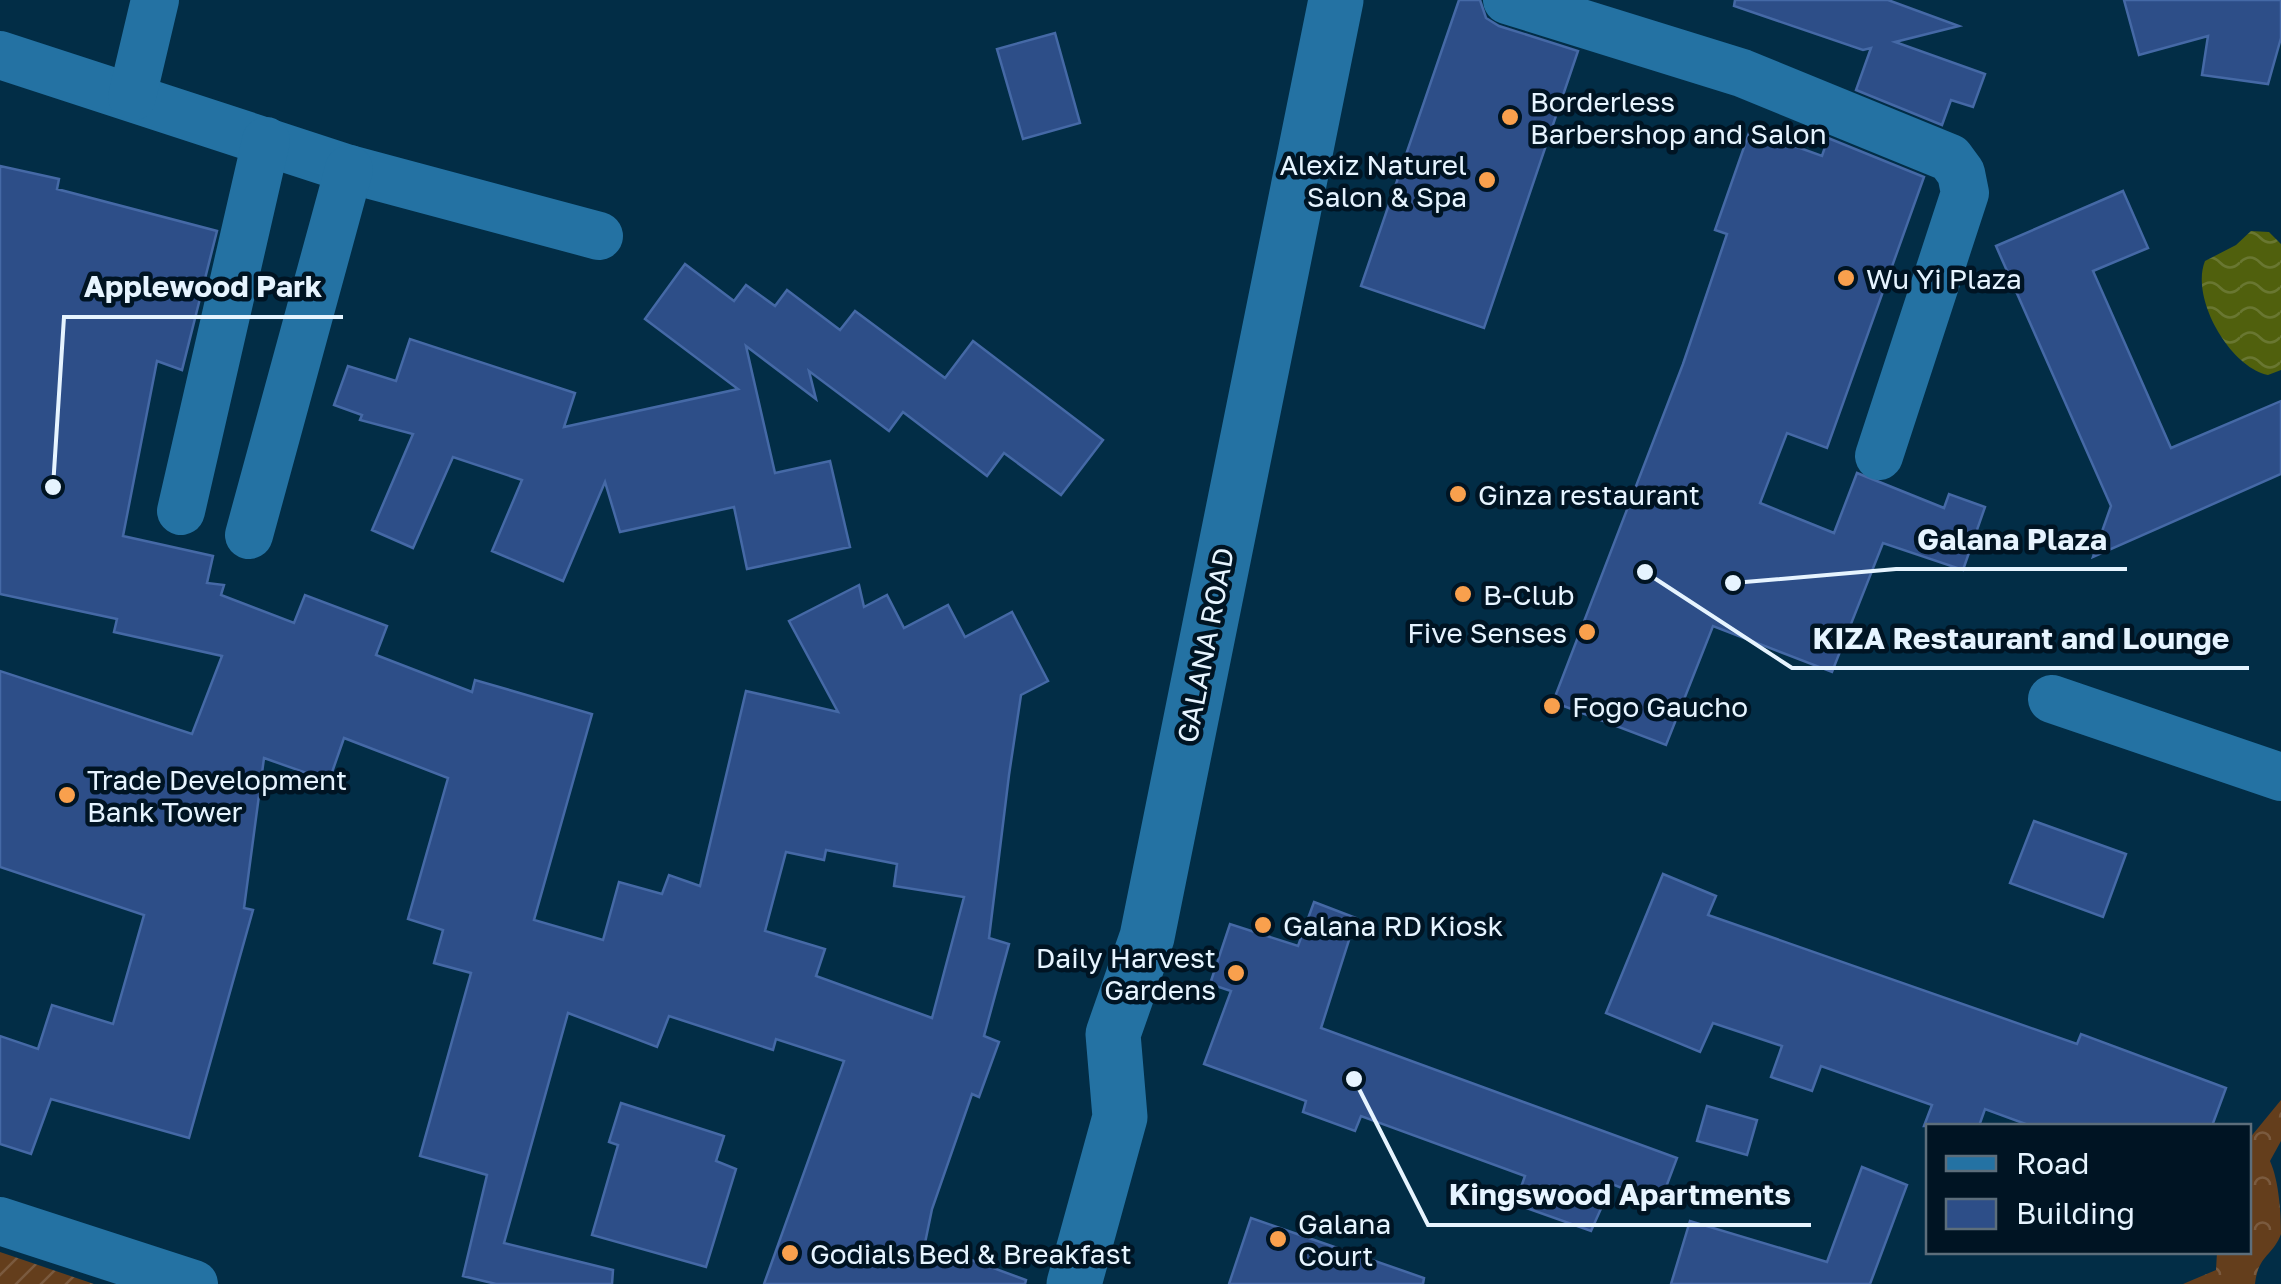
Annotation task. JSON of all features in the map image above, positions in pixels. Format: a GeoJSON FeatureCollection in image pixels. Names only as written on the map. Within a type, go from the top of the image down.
{"type":"FeatureCollection","features":[{"type":"Feature","properties":{"kind":"main road","name":"GALANA ROAD"},"geometry":{"type":"LineString","coordinates":[[1074,1284],[1120,1117],[1112,1034],[1147,938],[1336,0]]}},
{"type":"Feature","properties":{"kind":"street"},"geometry":{"type":"LineString","coordinates":[[132,97],[155,0]]}},
{"type":"Feature","properties":{"kind":"street"},"geometry":{"type":"LineString","coordinates":[[1507,0],[1742,73],[1950,158],[1961,173],[1965,193],[1879,456]]}},
{"type":"Feature","properties":{"kind":"street"},"geometry":{"type":"LineString","coordinates":[[0,54],[350,169],[599,236]]}},
{"type":"Feature","properties":{"kind":"street"},"geometry":{"type":"LineString","coordinates":[[181,512],[266,141]]}},
{"type":"Feature","properties":{"kind":"street"},"geometry":{"type":"LineString","coordinates":[[249,535],[350,169]]}},
{"type":"Feature","properties":{"kind":"street"},"geometry":{"type":"LineString","coordinates":[[2052,699],[2281,777]]}},
{"type":"Feature","properties":{"kind":"street"},"geometry":{"type":"LineString","coordinates":[[0,1221],[194,1284]]}},
{"type":"Feature","properties":{"kind":"green space"},"geometry":{"type":"Polygon","coordinates":[[[2281,1100],[2281,1141],[2270,1161],[2277,1187],[2281,1234],[2262,1261],[2255,1284],[2183,1284],[2216,1270],[2217,1254],[2251,1254],[2251,1137],[2281,1100]]]}},
{"type":"Feature","properties":{"kind":"green space"},"geometry":{"type":"Polygon","coordinates":[[[0,1252],[94,1284],[0,1284],[0,1252]]]}},
{"type":"Feature","properties":{"kind":"water"},"geometry":{"type":"Polygon","coordinates":[[[2251,231],[2269,232],[2281,244],[2281,370],[2268,375],[2240,359],[2227,345],[2208,311],[2203,293],[2205,261],[2236,245],[2251,231]]]}},
{"type":"Feature","properties":{"kind":"building"},"geometry":{"type":"Polygon","coordinates":[[[1459,0],[1480,0],[1486,18],[1499,26],[1578,51],[1484,328],[1361,286],[1459,0]]]}},
{"type":"Feature","properties":{"kind":"building"},"geometry":{"type":"Polygon","coordinates":[[[1735,0],[1888,0],[1959,26],[1895,42],[1985,74],[1973,107],[1951,100],[1942,125],[1856,90],[1871,48],[1863,50],[1734,6],[1735,0]]]}},
{"type":"Feature","properties":{"kind":"building"},"geometry":{"type":"Polygon","coordinates":[[[2124,0],[2281,0],[2281,38],[2268,84],[2202,75],[2208,36],[2139,55],[2124,0]]]}},
{"type":"Feature","properties":{"kind":"building"},"geometry":{"type":"Polygon","coordinates":[[[1055,33],[1080,123],[1023,139],[997,49],[1055,33]]]}},
{"type":"Feature","properties":{"kind":"building"},"geometry":{"type":"Polygon","coordinates":[[[1750,130],[1822,156],[1828,138],[1924,177],[1827,448],[1787,433],[1760,503],[1834,533],[1857,473],[1944,508],[1949,494],[1985,507],[1963,570],[1883,543],[1832,672],[1713,626],[1666,745],[1553,702],[1683,364],[1727,234],[1715,230],[1750,130]]]}},
{"type":"Feature","properties":{"kind":"building"},"geometry":{"type":"Polygon","coordinates":[[[0,166],[59,179],[57,189],[217,231],[182,370],[157,361],[123,536],[213,556],[207,583],[224,585],[221,595],[294,623],[305,595],[387,626],[376,655],[472,692],[475,680],[592,714],[534,920],[603,940],[619,882],[662,894],[669,875],[700,886],[746,691],[838,712],[789,621],[859,585],[864,607],[887,595],[904,628],[948,605],[965,637],[1012,612],[1048,681],[1021,695],[1009,775],[989,938],[1009,944],[984,1036],[999,1042],[979,1097],[972,1094],[932,1209],[925,1243],[1026,1280],[1025,1284],[764,1284],[844,1061],[776,1039],[773,1050],[669,1016],[657,1047],[568,1013],[504,1243],[613,1270],[612,1284],[496,1284],[463,1276],[487,1175],[420,1156],[471,973],[434,963],[443,930],[408,919],[448,778],[344,738],[329,781],[264,758],[244,908],[253,910],[189,1138],[51,1099],[31,1154],[0,1144],[0,1036],[38,1049],[52,1005],[113,1024],[144,915],[0,867],[0,671],[192,734],[222,656],[114,632],[117,619],[0,594],[0,166]],[[826,850],[824,860],[786,852],[765,931],[825,949],[816,976],[932,1018],[964,897],[894,886],[897,864],[826,850]]]}},
{"type":"Feature","properties":{"kind":"building"},"geometry":{"type":"Polygon","coordinates":[[[2123,191],[2148,248],[2093,271],[2171,448],[2281,401],[2281,474],[2093,557],[2111,506],[1996,246],[2123,191]]]}},
{"type":"Feature","properties":{"kind":"building"},"geometry":{"type":"Polygon","coordinates":[[[685,264],[734,301],[746,285],[775,306],[787,290],[840,330],[855,311],[945,378],[973,341],[1103,440],[1061,495],[1004,453],[987,476],[903,412],[889,431],[809,371],[816,399],[746,346],[775,473],[830,461],[850,547],[747,569],[734,507],[620,532],[605,482],[563,581],[492,551],[522,480],[453,457],[413,548],[372,530],[413,434],[360,420],[362,415],[334,405],[348,366],[396,381],[410,339],[575,393],[564,427],[738,389],[645,319],[685,264]]]}},
{"type":"Feature","properties":{"kind":"building"},"geometry":{"type":"Polygon","coordinates":[[[2034,821],[2126,854],[2103,917],[2010,883],[2034,821]]]}},
{"type":"Feature","properties":{"kind":"building"},"geometry":{"type":"Polygon","coordinates":[[[1663,874],[1716,896],[1708,915],[2077,1044],[2081,1034],[2226,1088],[2213,1124],[2026,1124],[1985,1109],[1980,1124],[1924,1126],[1932,1105],[1821,1066],[1812,1091],[1771,1077],[1782,1046],[1713,1023],[1700,1052],[1606,1013],[1663,874]]]}},
{"type":"Feature","properties":{"kind":"building"},"geometry":{"type":"Polygon","coordinates":[[[1314,902],[1356,918],[1321,1028],[1677,1158],[1660,1203],[1612,1184],[1591,1231],[1515,1204],[1525,1176],[1361,1116],[1355,1131],[1303,1112],[1306,1101],[1204,1064],[1231,991],[1210,984],[1230,924],[1298,946],[1314,902]]]}},
{"type":"Feature","properties":{"kind":"building"},"geometry":{"type":"Polygon","coordinates":[[[621,1103],[724,1136],[716,1161],[736,1169],[706,1267],[592,1235],[618,1145],[609,1142],[621,1103]]]}},
{"type":"Feature","properties":{"kind":"building"},"geometry":{"type":"Polygon","coordinates":[[[1707,1106],[1757,1120],[1747,1155],[1697,1141],[1707,1106]]]}},
{"type":"Feature","properties":{"kind":"building"},"geometry":{"type":"Polygon","coordinates":[[[1862,1167],[1907,1185],[1870,1284],[1671,1284],[1690,1221],[1827,1262],[1862,1167]]]}},
{"type":"Feature","properties":{"kind":"building","name":"Galana Court"},"geometry":{"type":"Polygon","coordinates":[[[1251,1218],[1424,1278],[1423,1284],[1229,1284],[1251,1218]]]}},
{"type":"Feature","properties":{"kind":"place","name":"Borderless Barbershop and Salon"},"geometry":{"type":"Point","coordinates":[1510,117]}},
{"type":"Feature","properties":{"kind":"place","name":"Alexiz Naturel Salon & Spa"},"geometry":{"type":"Point","coordinates":[1487,180]}},
{"type":"Feature","properties":{"kind":"place","name":"Wu Yi Plaza"},"geometry":{"type":"Point","coordinates":[1846,278]}},
{"type":"Feature","properties":{"kind":"place","name":"Applewood Park"},"geometry":{"type":"Point","coordinates":[53,487]}},
{"type":"Feature","properties":{"kind":"place","name":"Ginza restaurant"},"geometry":{"type":"Point","coordinates":[1458,494]}},
{"type":"Feature","properties":{"kind":"place","name":"KIZA Restaurant and Lounge"},"geometry":{"type":"Point","coordinates":[1645,572]}},
{"type":"Feature","properties":{"kind":"place","name":"Galana Plaza"},"geometry":{"type":"Point","coordinates":[1733,583]}},
{"type":"Feature","properties":{"kind":"place","name":"B-Club"},"geometry":{"type":"Point","coordinates":[1463,594]}},
{"type":"Feature","properties":{"kind":"place","name":"Five Senses"},"geometry":{"type":"Point","coordinates":[1587,632]}},
{"type":"Feature","properties":{"kind":"place","name":"Fogo Gaucho"},"geometry":{"type":"Point","coordinates":[1552,706]}},
{"type":"Feature","properties":{"kind":"place","name":"Trade Development Bank Tower"},"geometry":{"type":"Point","coordinates":[67,795]}},
{"type":"Feature","properties":{"kind":"place","name":"Galana RD Kiosk"},"geometry":{"type":"Point","coordinates":[1263,925]}},
{"type":"Feature","properties":{"kind":"place","name":"Daily Harvest Gardens"},"geometry":{"type":"Point","coordinates":[1236,973]}},
{"type":"Feature","properties":{"kind":"place","name":"Kingswood Apartments"},"geometry":{"type":"Point","coordinates":[1354,1079]}},
{"type":"Feature","properties":{"kind":"place","name":"Galana Court"},"geometry":{"type":"Point","coordinates":[1278,1239]}},
{"type":"Feature","properties":{"kind":"place","name":"Godials Bed & Breakfast"},"geometry":{"type":"Point","coordinates":[790,1253]}}]}
